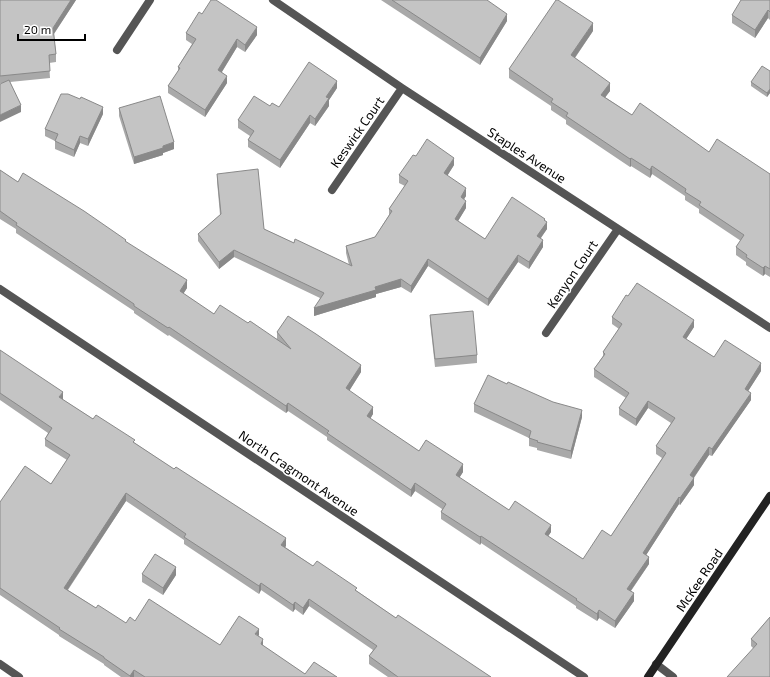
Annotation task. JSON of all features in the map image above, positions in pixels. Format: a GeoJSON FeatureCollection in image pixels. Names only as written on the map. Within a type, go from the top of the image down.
{"type":"FeatureCollection","features":[{"type":"Feature","properties":{"kind":"street"},"geometry":{"type":"LineString","coordinates":[[117,50],[150,0]]}},
{"type":"Feature","properties":{"kind":"street","name":"Staples Avenue"},"geometry":{"type":"LineString","coordinates":[[273,0],[402,88],[770,328]]}},
{"type":"Feature","properties":{"kind":"street","name":"Keswick Court"},"geometry":{"type":"LineString","coordinates":[[332,190],[402,88]]}},
{"type":"Feature","properties":{"kind":"street","name":"Kenyon Court"},"geometry":{"type":"LineString","coordinates":[[546,333],[618,228]]}},
{"type":"Feature","properties":{"kind":"street","name":"North Cragmont Avenue"},"geometry":{"type":"LineString","coordinates":[[0,289],[584,677]]}},
{"type":"Feature","properties":{"kind":"street","name":"McKee Road"},"geometry":{"type":"LineString","coordinates":[[648,677],[770,496]]}},
{"type":"Feature","properties":{"kind":"street"},"geometry":{"type":"LineString","coordinates":[[0,664],[20,677]]}},
{"type":"Feature","properties":{"kind":"street"},"geometry":{"type":"LineString","coordinates":[[656,664],[672,677]]}},
{"type":"Feature","properties":{"kind":"building"},"geometry":{"type":"Polygon","coordinates":[[[0,0],[71,0],[53,28],[56,54],[49,55],[50,71],[0,76],[0,0]]]}},
{"type":"Feature","properties":{"kind":"building"},"geometry":{"type":"Polygon","coordinates":[[[211,0],[216,0],[257,27],[245,45],[237,39],[218,70],[227,76],[205,110],[168,86],[196,39],[186,33],[199,12],[202,14],[211,0]]]}},
{"type":"Feature","properties":{"kind":"building"},"geometry":{"type":"Polygon","coordinates":[[[392,0],[487,0],[507,14],[480,58],[392,0]]]}},
{"type":"Feature","properties":{"kind":"building"},"geometry":{"type":"Polygon","coordinates":[[[556,0],[593,23],[571,55],[610,83],[601,95],[632,115],[640,103],[709,152],[717,139],[770,174],[770,269],[765,266],[763,268],[746,257],[747,255],[736,247],[744,235],[699,205],[701,202],[685,192],[686,189],[652,166],[650,170],[631,158],[630,159],[566,116],[568,113],[551,102],[553,99],[509,69],[556,0]]]}},
{"type":"Feature","properties":{"kind":"building"},"geometry":{"type":"Polygon","coordinates":[[[741,0],[770,0],[770,12],[768,10],[755,30],[732,15],[741,0]]]}},
{"type":"Feature","properties":{"kind":"building"},"geometry":{"type":"Polygon","coordinates":[[[309,62],[337,81],[326,97],[329,98],[315,119],[310,115],[280,160],[248,140],[254,131],[238,120],[254,96],[270,106],[272,103],[279,107],[309,62]]]}},
{"type":"Feature","properties":{"kind":"building"},"geometry":{"type":"Polygon","coordinates":[[[762,66],[770,71],[770,89],[767,93],[751,82],[762,66]]]}},
{"type":"Feature","properties":{"kind":"building"},"geometry":{"type":"Polygon","coordinates":[[[9,80],[21,105],[0,115],[0,84],[9,80]]]}},
{"type":"Feature","properties":{"kind":"building"},"geometry":{"type":"Polygon","coordinates":[[[61,94],[68,94],[80,99],[81,97],[103,107],[88,139],[80,136],[74,150],[55,141],[58,134],[45,129],[61,94]]]}},
{"type":"Feature","properties":{"kind":"building"},"geometry":{"type":"Polygon","coordinates":[[[160,96],[174,142],[163,146],[163,148],[134,157],[119,108],[160,96]]]}},
{"type":"Feature","properties":{"kind":"building"},"geometry":{"type":"Polygon","coordinates":[[[427,139],[454,158],[444,173],[466,188],[461,197],[466,201],[455,219],[485,239],[512,197],[545,219],[544,220],[547,222],[537,236],[543,240],[529,262],[518,255],[488,299],[428,259],[411,286],[401,279],[375,287],[376,290],[314,308],[324,293],[234,250],[219,262],[198,234],[221,214],[217,174],[258,169],[264,229],[294,243],[295,239],[352,266],[346,246],[375,237],[392,211],[389,209],[408,181],[399,175],[413,155],[416,156],[427,139]]]}},
{"type":"Feature","properties":{"kind":"building"},"geometry":{"type":"Polygon","coordinates":[[[0,170],[18,182],[23,173],[84,211],[126,240],[125,241],[187,280],[180,291],[214,314],[220,305],[248,323],[250,321],[291,349],[277,332],[288,316],[316,334],[361,365],[346,388],[373,407],[367,416],[419,451],[426,440],[463,464],[456,475],[509,510],[515,501],[551,525],[545,534],[583,559],[602,530],[611,536],[666,453],[656,446],[675,418],[648,401],[636,419],[619,408],[629,393],[594,369],[605,354],[603,352],[622,324],[612,317],[626,295],[628,296],[637,283],[694,320],[683,337],[714,357],[725,340],[761,363],[745,389],[751,393],[712,449],[709,447],[690,475],[694,478],[680,498],[679,497],[643,553],[649,557],[627,589],[634,593],[615,621],[599,610],[597,614],[576,600],[577,599],[481,536],[480,537],[441,512],[446,504],[415,483],[411,490],[327,433],[329,431],[288,403],[286,406],[169,327],[168,328],[134,306],[134,304],[16,225],[17,223],[0,211],[0,170]]]}},
{"type":"Feature","properties":{"kind":"building"},"geometry":{"type":"Polygon","coordinates":[[[473,311],[477,355],[435,359],[430,315],[473,311]]]}},
{"type":"Feature","properties":{"kind":"building"},"geometry":{"type":"Polygon","coordinates":[[[0,350],[63,392],[59,397],[93,419],[96,415],[135,440],[133,442],[174,469],[176,467],[286,538],[281,545],[313,566],[317,561],[357,588],[355,590],[396,618],[398,615],[491,677],[398,677],[369,656],[377,646],[309,599],[303,608],[295,602],[293,605],[261,583],[259,586],[184,537],[186,534],[126,493],[64,588],[96,608],[98,605],[126,623],[130,617],[135,621],[149,599],[220,645],[239,616],[259,629],[255,634],[263,639],[261,644],[305,674],[314,662],[337,677],[145,677],[134,670],[130,676],[104,657],[59,629],[60,628],[0,588],[0,502],[25,466],[51,484],[70,455],[45,439],[52,428],[0,393],[0,350]]]}},
{"type":"Feature","properties":{"kind":"building"},"geometry":{"type":"Polygon","coordinates":[[[488,375],[507,384],[508,382],[553,402],[582,410],[571,451],[537,442],[538,441],[529,438],[531,431],[474,404],[488,375]]]}},
{"type":"Feature","properties":{"kind":"building"},"geometry":{"type":"Polygon","coordinates":[[[155,554],[176,567],[163,588],[142,574],[155,554]]]}},
{"type":"Feature","properties":{"kind":"building"},"geometry":{"type":"Polygon","coordinates":[[[770,617],[770,677],[727,677],[757,644],[751,639],[770,617]]]}}]}
